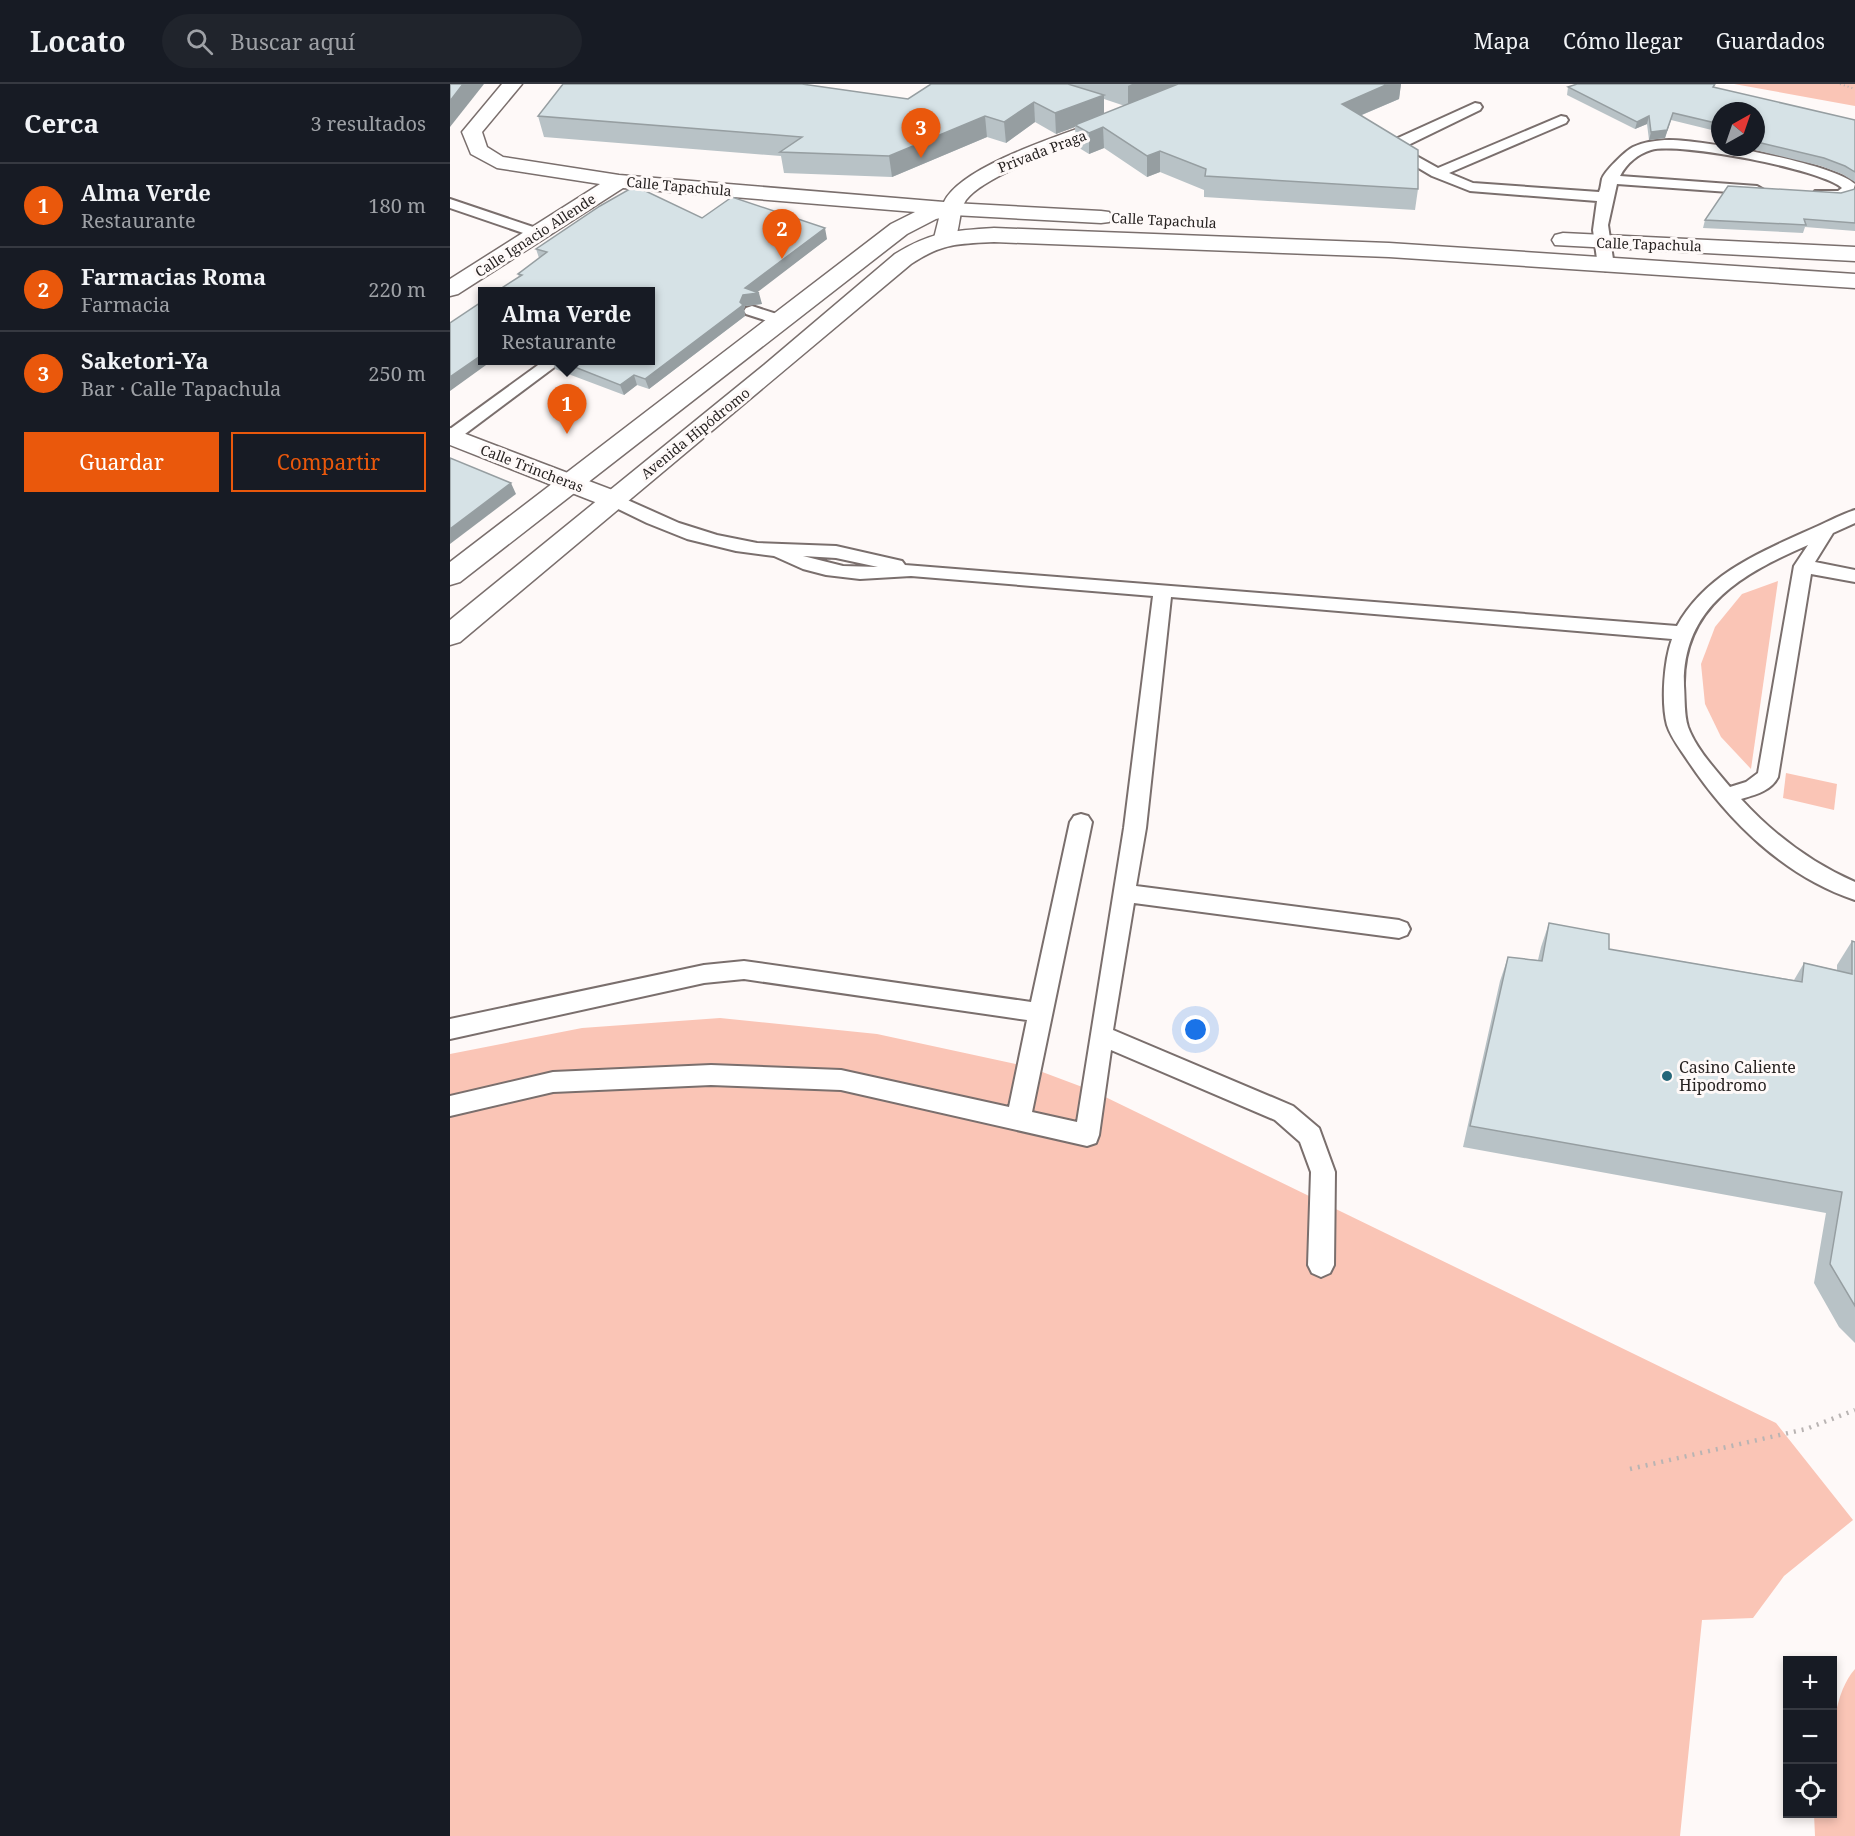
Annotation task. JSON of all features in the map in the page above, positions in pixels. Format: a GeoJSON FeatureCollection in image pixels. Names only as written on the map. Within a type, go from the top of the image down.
{"type":"FeatureCollection","features":[{"type":"Feature","properties":{"kind":"main road","name":"Calle Tapachula"},"geometry":{"type":"LineString","coordinates":[[512,84],[472,132],[478,150],[497,162],[619,181],[953,209],[1122,218]]}},
{"type":"Feature","properties":{"kind":"main road","name":"Privada Praga"},"geometry":{"type":"LineString","coordinates":[[945,238],[956,198],[968,186],[990,171],[1131,116],[1098,105]]}},
{"type":"Feature","properties":{"kind":"main road","name":"Calle Ignacio Allende"},"geometry":{"type":"LineString","coordinates":[[450,289],[619,181]]}},
{"type":"Feature","properties":{"kind":"main road"},"geometry":{"type":"LineString","coordinates":[[450,576],[899,229],[929,214],[953,209]]}},
{"type":"Feature","properties":{"kind":"main road"},"geometry":{"type":"LineString","coordinates":[[1251,224],[1522,238]]}},
{"type":"Feature","properties":{"kind":"main road","name":"Calle Tapachula"},"geometry":{"type":"LineString","coordinates":[[945,238],[994,235],[1389,250],[1855,281]]}},
{"type":"Feature","properties":{"kind":"main road","name":"Avenida Hipódromo"},"geometry":{"type":"LineString","coordinates":[[450,636],[772,370],[894,265],[924,246],[945,238]]}},
{"type":"Feature","properties":{"kind":"main road","name":"Calle Tapachula"},"geometry":{"type":"LineString","coordinates":[[1545,239],[1855,254]]}},
{"type":"Feature","properties":{"kind":"main road","name":"Calle Trincheras"},"geometry":{"type":"LineString","coordinates":[[450,436],[614,500]]}},
{"type":"Feature","properties":{"kind":"lane"},"geometry":{"type":"LineString","coordinates":[[1475,107],[1394,145],[1395,150],[1437,173],[1470,187],[1605,197]]}},
{"type":"Feature","properties":{"kind":"lane"},"geometry":{"type":"LineString","coordinates":[[1437,173],[1561,120]]}},
{"type":"Feature","properties":{"kind":"lane"},"geometry":{"type":"LineString","coordinates":[[1606,266],[1600,225],[1609,179],[1617,166],[1632,152],[1648,146],[1667,143],[1791,164],[1823,173],[1847,183],[1850,187],[1847,193],[1838,195],[1804,193]]}},
{"type":"Feature","properties":{"kind":"lane"},"geometry":{"type":"LineString","coordinates":[[1609,179],[1769,191]]}},
{"type":"Feature","properties":{"kind":"lane"},"geometry":{"type":"LineString","coordinates":[[450,203],[537,233]]}},
{"type":"Feature","properties":{"kind":"lane"},"geometry":{"type":"LineString","coordinates":[[752,311],[780,320]]}},
{"type":"Feature","properties":{"kind":"lane"},"geometry":{"type":"LineString","coordinates":[[450,436],[549,365]]}},
{"type":"Feature","properties":{"kind":"lane"},"geometry":{"type":"LineString","coordinates":[[614,500],[669,526],[703,537],[778,551],[792,560],[829,570],[878,574],[911,570],[1682,633]]}},
{"type":"Feature","properties":{"kind":"lane"},"geometry":{"type":"LineString","coordinates":[[1855,516],[1732,576],[1700,605],[1682,633],[1672,678],[1678,727],[1701,766],[1726,796],[1760,831],[1792,857],[1855,891]]}},
{"type":"Feature","properties":{"kind":"lane"},"geometry":{"type":"LineString","coordinates":[[1726,796],[1753,788],[1768,777],[1803,566],[1826,530]]}},
{"type":"Feature","properties":{"kind":"lane"},"geometry":{"type":"LineString","coordinates":[[1803,566],[1855,576]]}},
{"type":"Feature","properties":{"kind":"lane"},"geometry":{"type":"LineString","coordinates":[[450,1106],[553,1082],[711,1075],[841,1080],[1087,1135],[1135,828],[1163,590]]}},
{"type":"Feature","properties":{"kind":"lane"},"geometry":{"type":"LineString","coordinates":[[1018,1120],[1081,822]]}},
{"type":"Feature","properties":{"kind":"lane"},"geometry":{"type":"LineString","coordinates":[[1125,893],[1400,928]]}},
{"type":"Feature","properties":{"kind":"lane"},"geometry":{"type":"LineString","coordinates":[[450,1029],[704,974],[744,970],[1042,1013]]}},
{"type":"Feature","properties":{"kind":"lane"},"geometry":{"type":"LineString","coordinates":[[1101,1035],[1284,1113],[1310,1136],[1323,1172],[1321,1265]]}},
{"type":"Feature","properties":{"kind":"path"},"geometry":{"type":"LineString","coordinates":[[1840,84],[1855,89]]}},
{"type":"Feature","properties":{"kind":"path"},"geometry":{"type":"LineString","coordinates":[[1630,1469],[1806,1429],[1855,1410]]}},
{"type":"Feature","properties":{"kind":"shaded area"},"geometry":{"type":"Polygon","coordinates":[[[1734,84],[1855,84],[1855,106],[1734,84]]]}},
{"type":"Feature","properties":{"kind":"shaded area"},"geometry":{"type":"Polygon","coordinates":[[[1778,581],[1751,769],[1721,737],[1705,704],[1701,664],[1715,627],[1742,594],[1778,581]]]}},
{"type":"Feature","properties":{"kind":"shaded area"},"geometry":{"type":"Polygon","coordinates":[[[1786,773],[1837,784],[1834,810],[1783,798],[1786,773]]]}},
{"type":"Feature","properties":{"kind":"shaded area"},"geometry":{"type":"Polygon","coordinates":[[[720,1018],[877,1034],[1029,1067],[1093,1091],[1776,1423],[1853,1520],[1784,1576],[1753,1618],[1702,1620],[1680,1836],[450,1836],[450,1054],[582,1028],[720,1018]]]}},
{"type":"Feature","properties":{"kind":"shaded area"},"geometry":{"type":"Polygon","coordinates":[[[1855,1669],[1855,1836],[1815,1836],[1814,1818],[1837,1818],[1837,1709],[1846,1683],[1855,1669]]]}},
{"type":"Feature","properties":{"kind":"building"},"geometry":{"type":"Polygon","coordinates":[[[450,84],[463,84],[450,101],[450,84]]]}},
{"type":"Feature","properties":{"kind":"building"},"geometry":{"type":"Polygon","coordinates":[[[563,84],[802,84],[908,99],[931,84],[1068,84],[1104,95],[1055,113],[1034,102],[1004,122],[985,116],[889,156],[780,152],[802,137],[538,116],[563,84]]]}},
{"type":"Feature","properties":{"kind":"building"},"geometry":{"type":"Polygon","coordinates":[[[1178,84],[1388,84],[1342,104],[1418,150],[1418,189],[1205,176],[1206,169],[1160,151],[1147,156],[1103,127],[1089,133],[1075,125],[1178,84]]]}},
{"type":"Feature","properties":{"kind":"building"},"geometry":{"type":"Polygon","coordinates":[[[1577,84],[1715,84],[1713,87],[1855,120],[1855,172],[1824,158],[1765,144],[1765,102],[1711,102],[1711,122],[1673,113],[1667,130],[1651,132],[1649,116],[1637,122],[1568,87],[1577,84]]]}},
{"type":"Feature","properties":{"kind":"building"},"geometry":{"type":"Polygon","coordinates":[[[635,186],[702,218],[732,197],[825,228],[745,288],[759,293],[743,295],[740,302],[743,305],[645,379],[634,375],[620,385],[570,365],[655,365],[655,287],[503,287],[522,275],[518,274],[547,252],[536,249],[600,206],[635,186]]]}},
{"type":"Feature","properties":{"kind":"building"},"geometry":{"type":"Polygon","coordinates":[[[1728,186],[1841,193],[1855,189],[1855,223],[1804,219],[1806,225],[1705,220],[1728,186]]]}},
{"type":"Feature","properties":{"kind":"building"},"geometry":{"type":"Polygon","coordinates":[[[478,304],[478,357],[450,377],[450,323],[478,304]]]}},
{"type":"Feature","properties":{"kind":"building"},"geometry":{"type":"Polygon","coordinates":[[[450,458],[511,483],[450,529],[450,458]]]}},
{"type":"Feature","properties":{"kind":"building","name":"Casino Caliente Hipodromo"},"geometry":{"type":"Polygon","coordinates":[[[1549,923],[1609,934],[1609,949],[1802,982],[1804,963],[1852,974],[1852,941],[1855,942],[1855,1306],[1830,1264],[1842,1192],[1470,1126],[1508,957],[1542,961],[1549,923]]]}},
{"type":"Feature","properties":{"kind":"place","name":"Saketori-Ya"},"geometry":{"type":"Point","coordinates":[921,158]}},
{"type":"Feature","properties":{"kind":"place","name":"Farmacias Roma"},"geometry":{"type":"Point","coordinates":[782,259]}},
{"type":"Feature","properties":{"kind":"place","name":"Alma Verde"},"geometry":{"type":"Point","coordinates":[567,434]}},
{"type":"Feature","properties":{"kind":"place","name":"Casino Caliente Hipodromo"},"geometry":{"type":"Point","coordinates":[1667,1076]}}]}
